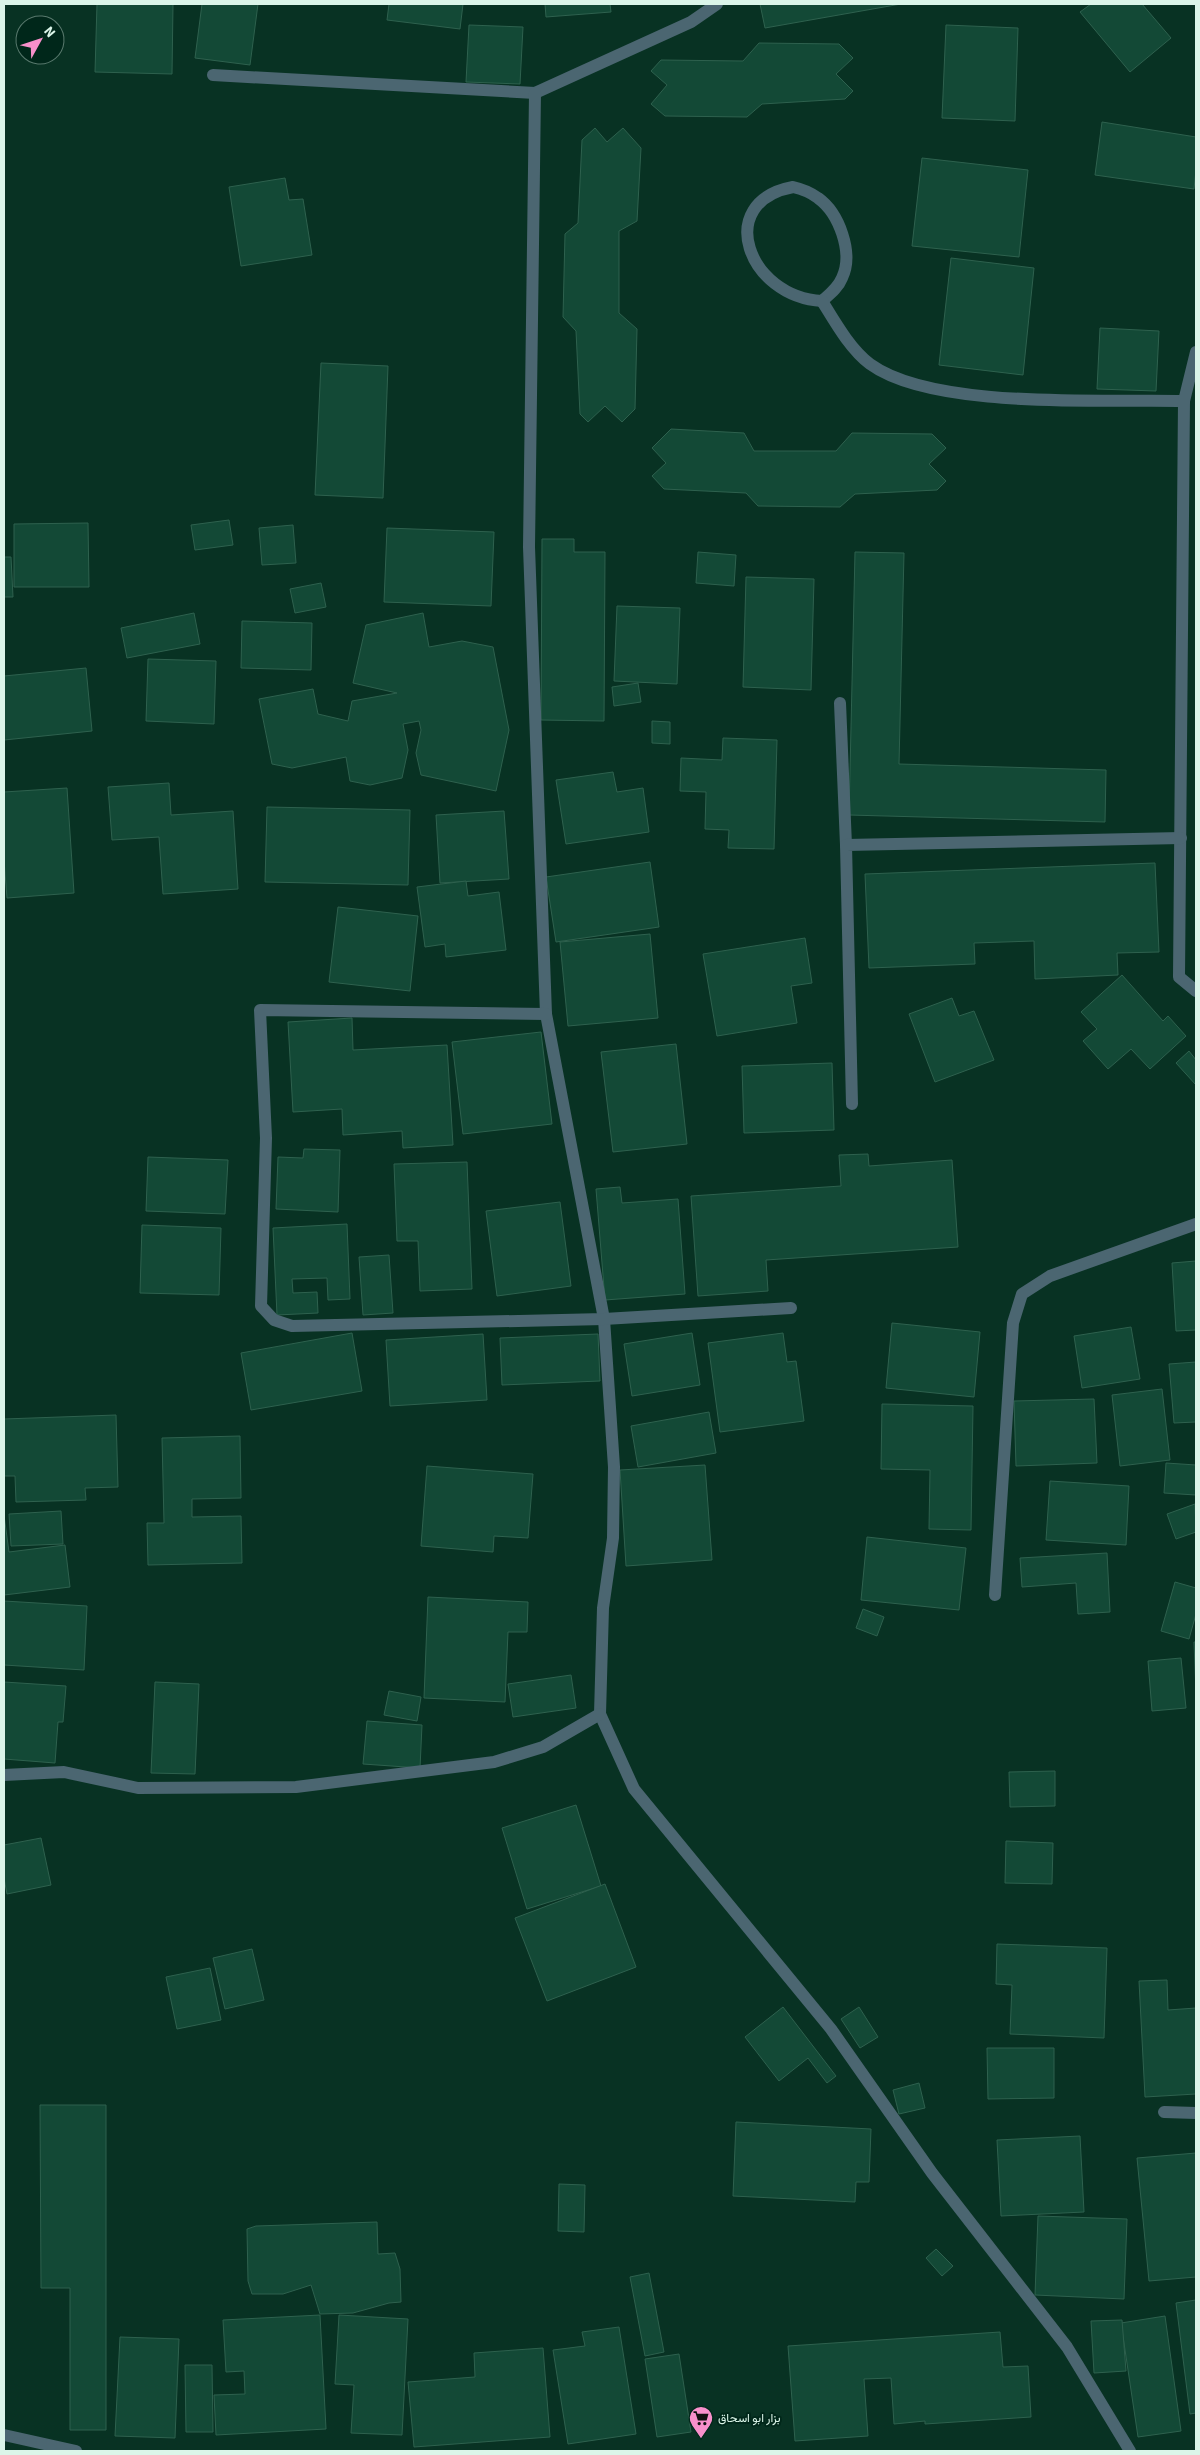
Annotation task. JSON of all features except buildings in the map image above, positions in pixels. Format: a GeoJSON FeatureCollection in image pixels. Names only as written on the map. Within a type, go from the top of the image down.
{"type":"FeatureCollection","features":[{"type":"Feature","properties":{"kind":"street"},"geometry":{"type":"LineString","coordinates":[[212,75],[536,93],[691,22],[717,4]]}},
{"type":"Feature","properties":{"kind":"street"},"geometry":{"type":"LineString","coordinates":[[536,93],[529,547],[546,1014],[604,1318],[614,1467],[612,1538],[603,1608],[600,1714],[634,1789],[831,2029],[932,2173],[1067,2348],[1130,2451]]}},
{"type":"Feature","properties":{"kind":"street"},"geometry":{"type":"LineString","coordinates":[[793,187],[819,198],[830,210],[840,227],[846,261],[844,276],[837,288],[822,301],[806,300],[791,295],[773,284],[751,255],[746,239],[751,218],[756,206],[778,190],[793,187]]}},
{"type":"Feature","properties":{"kind":"street"},"geometry":{"type":"LineString","coordinates":[[822,301],[838,326],[869,363],[891,376],[916,385],[984,396],[1184,401]]}},
{"type":"Feature","properties":{"kind":"street"},"geometry":{"type":"LineString","coordinates":[[1196,352],[1184,401],[1179,977],[1196,991]]}},
{"type":"Feature","properties":{"kind":"street"},"geometry":{"type":"LineString","coordinates":[[840,703],[846,845],[852,1104]]}},
{"type":"Feature","properties":{"kind":"street"},"geometry":{"type":"LineString","coordinates":[[846,845],[1180,838]]}},
{"type":"Feature","properties":{"kind":"street"},"geometry":{"type":"LineString","coordinates":[[546,1014],[260,1010],[266,1138],[261,1306],[274,1320],[292,1326],[604,1318],[791,1308]]}},
{"type":"Feature","properties":{"kind":"street"},"geometry":{"type":"LineString","coordinates":[[995,1596],[1013,1323],[1022,1294],[1050,1276],[1196,1224]]}},
{"type":"Feature","properties":{"kind":"street"},"geometry":{"type":"LineString","coordinates":[[4,1776],[64,1772],[138,1788],[296,1787],[494,1762],[543,1747],[600,1714]]}},
{"type":"Feature","properties":{"kind":"street"},"geometry":{"type":"LineString","coordinates":[[1164,2112],[1196,2113]]}},
{"type":"Feature","properties":{"kind":"street"},"geometry":{"type":"LineString","coordinates":[[4,2435],[76,2451]]}},
{"type":"Feature","properties":{"kind":"place","name":"بزار ابو اسحاق"},"geometry":{"type":"Point","coordinates":[701,2439]}}]}
